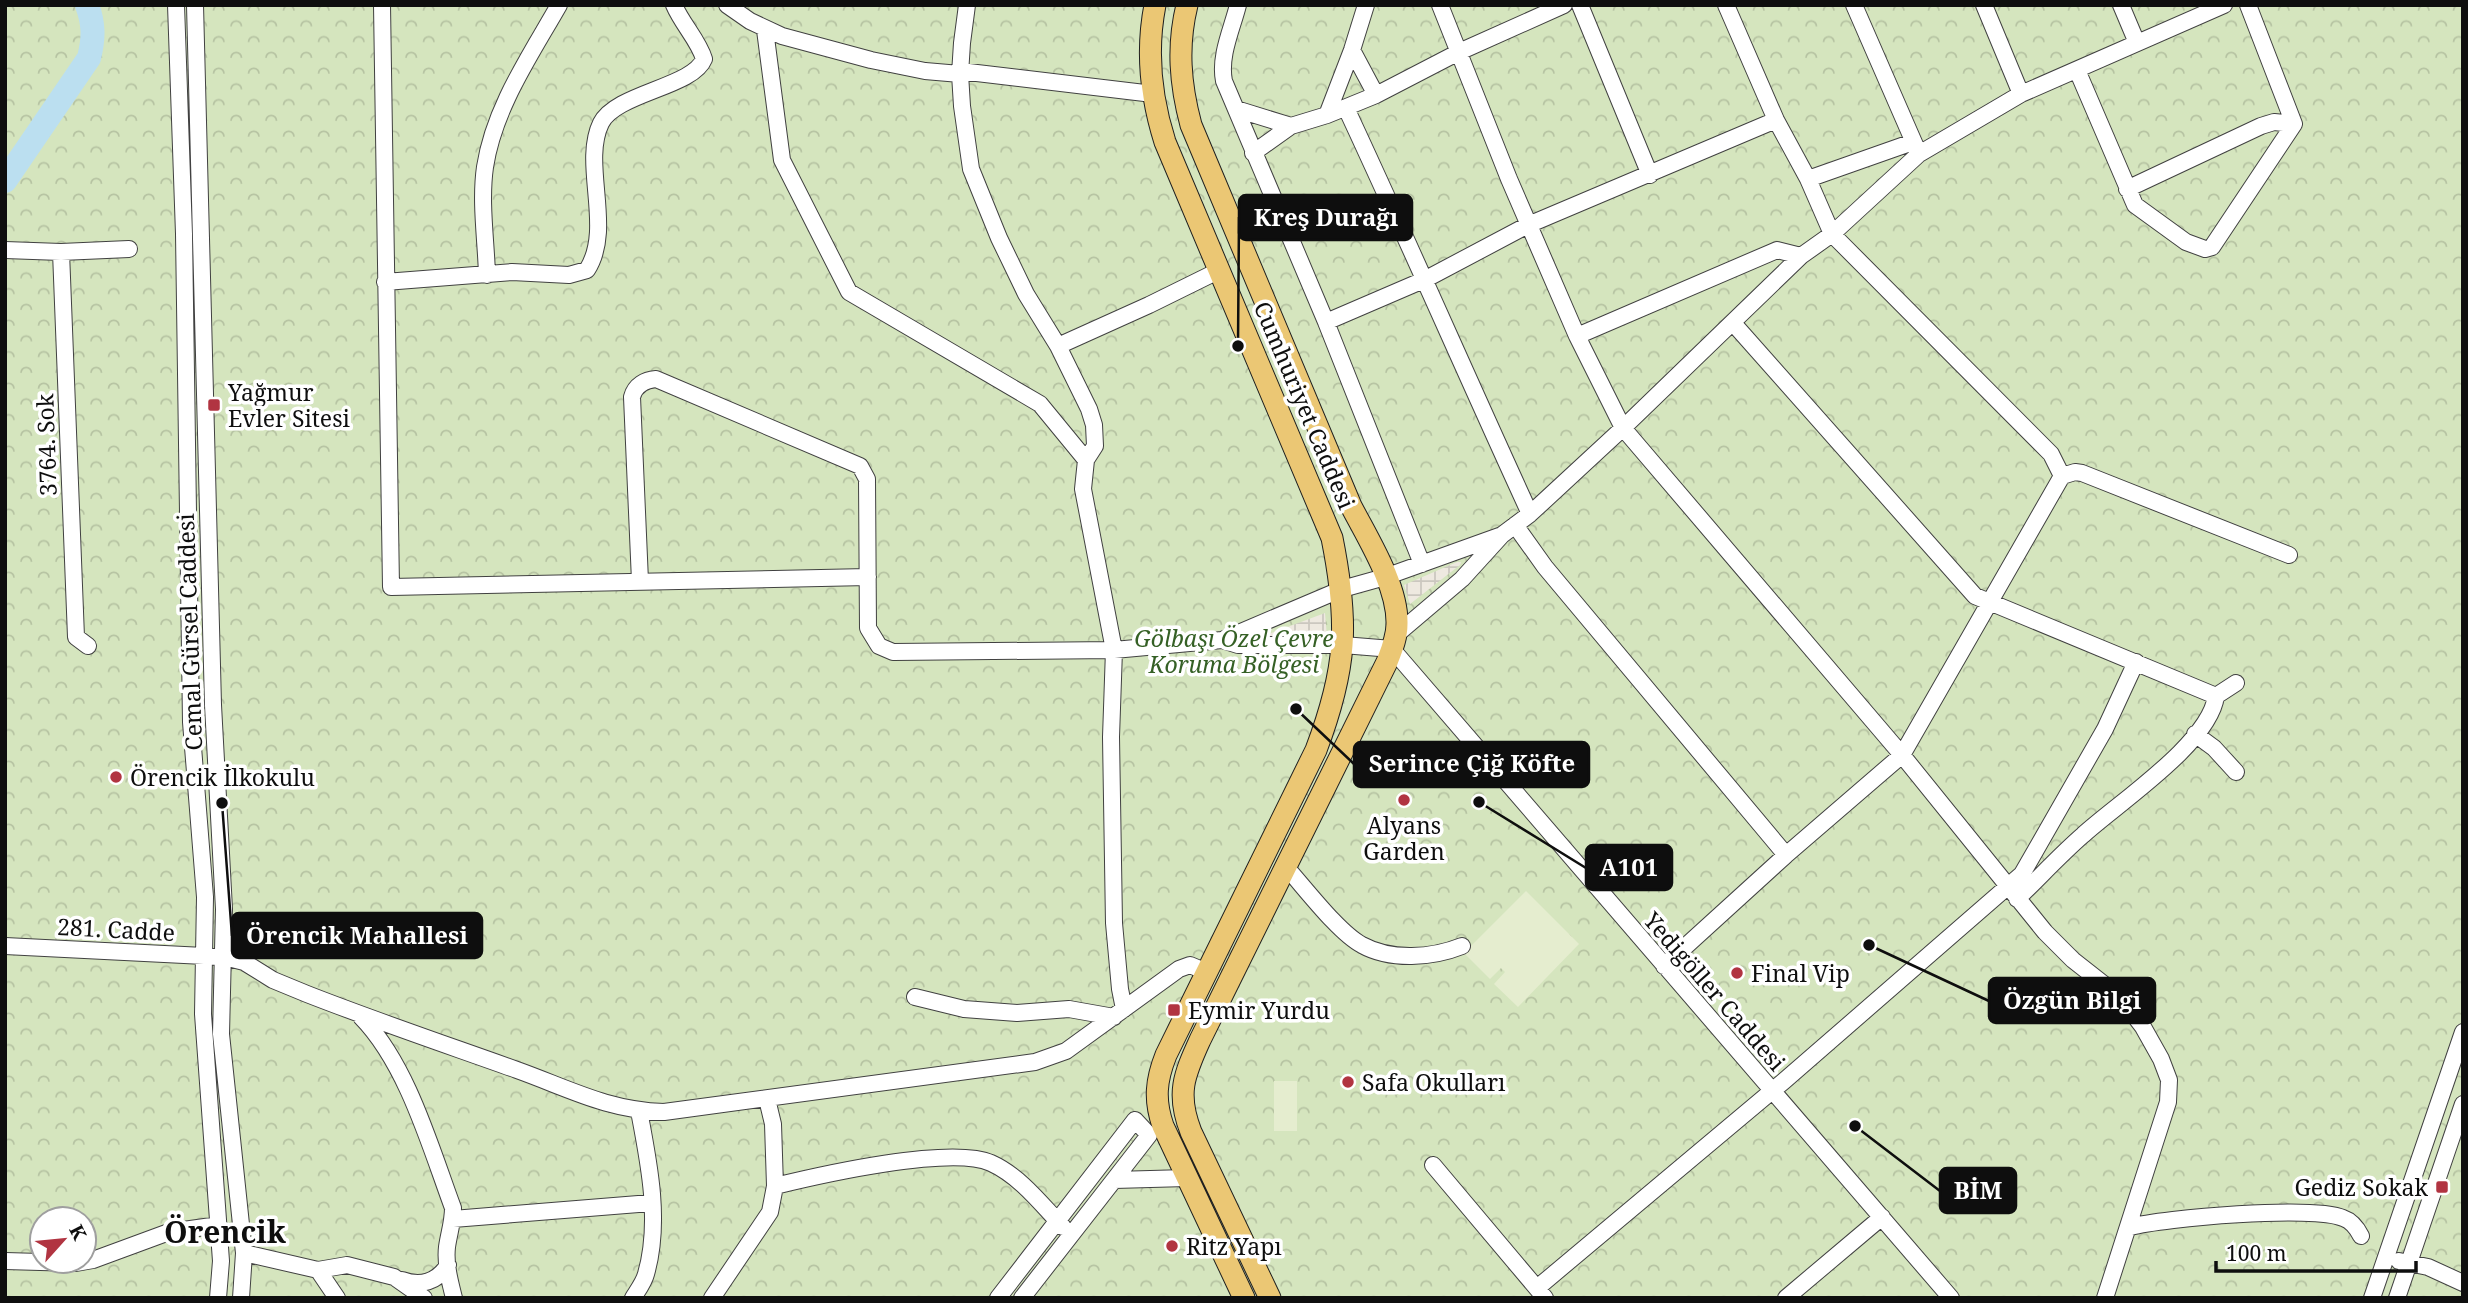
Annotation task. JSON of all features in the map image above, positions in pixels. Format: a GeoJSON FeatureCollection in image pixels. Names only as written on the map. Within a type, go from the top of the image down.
{"type":"FeatureCollection","features":[{"type":"Feature","properties":{"kind":"main road","name":"Cumhuriyet Caddesi"},"geometry":{"type":"LineString","coordinates":[[1155,5],[1151,38],[1153,94],[1165,142],[1332,538],[1342,589],[1343,645],[1333,700],[1316,750],[1159,1072],[1156,1093],[1158,1107]]}},
{"type":"Feature","properties":{"kind":"main road","name":"Cumhuriyet Caddesi"},"geometry":{"type":"LineString","coordinates":[[1187,5],[1181,28],[1181,79],[1191,125],[1351,506],[1385,577],[1396,612],[1394,642]]}},
{"type":"Feature","properties":{"kind":"main road"},"geometry":{"type":"LineString","coordinates":[[1270,1298],[1191,1132],[1182,1101],[1186,1070],[1387,662],[1394,642]]}},
{"type":"Feature","properties":{"kind":"main road"},"geometry":{"type":"LineString","coordinates":[[1220,946],[1241,956]]}},
{"type":"Feature","properties":{"kind":"main road"},"geometry":{"type":"LineString","coordinates":[[1194,999],[1216,1009]]}},
{"type":"Feature","properties":{"kind":"main road"},"geometry":{"type":"LineString","coordinates":[[1182,1101],[1158,1107],[1163,1126],[1244,1298]]}},
{"type":"Feature","properties":{"kind":"street","name":"Cemal Gürsel Caddesi"},"geometry":{"type":"LineString","coordinates":[[176,5],[184,234],[191,722],[205,897],[203,1014],[221,1261],[218,1298]]}},
{"type":"Feature","properties":{"kind":"street","name":"Cemal Gürsel Caddesi"},"geometry":{"type":"LineString","coordinates":[[195,5],[213,705],[224,909],[221,1034],[244,1253],[241,1298]]}},
{"type":"Feature","properties":{"kind":"street"},"geometry":{"type":"LineString","coordinates":[[383,5],[391,587],[868,577]]}},
{"type":"Feature","properties":{"kind":"street"},"geometry":{"type":"LineString","coordinates":[[487,275],[483,199],[487,157],[510,93],[559,5]]}},
{"type":"Feature","properties":{"kind":"street"},"geometry":{"type":"LineString","coordinates":[[385,282],[512,272],[569,275],[587,270],[595,255],[598,204],[595,136],[602,120],[618,107],[695,71],[704,59],[674,5]]}},
{"type":"Feature","properties":{"kind":"street"},"geometry":{"type":"LineString","coordinates":[[727,5],[753,13],[765,30],[782,160],[849,292],[1040,404],[1086,460]]}},
{"type":"Feature","properties":{"kind":"street"},"geometry":{"type":"LineString","coordinates":[[915,998],[964,1009],[1017,1013],[1069,1009],[1119,1013],[1114,923],[1111,737],[1114,650],[1083,489],[1086,460],[1094,446],[1094,425],[1058,346],[1026,294],[980,193],[967,146],[960,73],[967,5]]}},
{"type":"Feature","properties":{"kind":"street"},"geometry":{"type":"LineString","coordinates":[[1238,5],[1222,70],[1229,93],[1326,322],[1422,564]]}},
{"type":"Feature","properties":{"kind":"street"},"geometry":{"type":"LineString","coordinates":[[1327,116],[1366,5]]}},
{"type":"Feature","properties":{"kind":"street"},"geometry":{"type":"LineString","coordinates":[[1440,5],[1528,225],[1577,337],[1623,428],[1902,755],[2012,893],[2073,960],[2115,993],[2154,1045],[2169,1080],[2168,1102],[2105,1298]]}},
{"type":"Feature","properties":{"kind":"street"},"geometry":{"type":"LineString","coordinates":[[1253,153],[1291,126],[1327,116],[1376,95],[1459,52],[1564,5]]}},
{"type":"Feature","properties":{"kind":"street"},"geometry":{"type":"LineString","coordinates":[[1580,5],[1650,175]]}},
{"type":"Feature","properties":{"kind":"street"},"geometry":{"type":"LineString","coordinates":[[1726,5],[1776,120],[1808,179],[1832,234],[2051,454],[2062,476]]}},
{"type":"Feature","properties":{"kind":"street"},"geometry":{"type":"LineString","coordinates":[[1854,5],[1916,148]]}},
{"type":"Feature","properties":{"kind":"street"},"geometry":{"type":"LineString","coordinates":[[1984,5],[2021,94]]}},
{"type":"Feature","properties":{"kind":"street"},"geometry":{"type":"LineString","coordinates":[[2121,5],[2137,43]]}},
{"type":"Feature","properties":{"kind":"street"},"geometry":{"type":"LineString","coordinates":[[1808,179],[1916,148],[2021,94],[2224,5]]}},
{"type":"Feature","properties":{"kind":"street"},"geometry":{"type":"LineString","coordinates":[[2248,5],[2294,124]]}},
{"type":"Feature","properties":{"kind":"street"},"geometry":{"type":"LineString","coordinates":[[765,30],[871,60],[925,71],[1153,94]]}},
{"type":"Feature","properties":{"kind":"street"},"geometry":{"type":"LineString","coordinates":[[1352,50],[1376,95]]}},
{"type":"Feature","properties":{"kind":"street"},"geometry":{"type":"LineString","coordinates":[[2077,70],[2135,205],[2186,242],[2205,249],[2212,247],[2294,124]]}},
{"type":"Feature","properties":{"kind":"street"},"geometry":{"type":"LineString","coordinates":[[1346,108],[1426,279],[1530,514]]}},
{"type":"Feature","properties":{"kind":"street"},"geometry":{"type":"LineString","coordinates":[[1236,109],[1291,126]]}},
{"type":"Feature","properties":{"kind":"street"},"geometry":{"type":"LineString","coordinates":[[1326,322],[1426,279],[1528,225],[1776,120]]}},
{"type":"Feature","properties":{"kind":"street"},"geometry":{"type":"LineString","coordinates":[[2127,189],[2260,126],[2274,122],[2294,124]]}},
{"type":"Feature","properties":{"kind":"street"},"geometry":{"type":"LineString","coordinates":[[1222,640],[1238,645],[1394,642],[1462,579],[1508,530],[1530,514],[1623,428],[1801,256],[1832,234],[1916,148]]}},
{"type":"Feature","properties":{"kind":"street"},"geometry":{"type":"LineString","coordinates":[[5,250],[61,252],[129,249]]}},
{"type":"Feature","properties":{"kind":"street"},"geometry":{"type":"LineString","coordinates":[[1577,337],[1768,254],[1784,250],[1801,256]]}},
{"type":"Feature","properties":{"kind":"street","name":"3764. Sok"},"geometry":{"type":"LineString","coordinates":[[61,252],[82,641]]}},
{"type":"Feature","properties":{"kind":"street"},"geometry":{"type":"LineString","coordinates":[[1058,346],[1220,270]]}},
{"type":"Feature","properties":{"kind":"street"},"geometry":{"type":"LineString","coordinates":[[1733,323],[1975,596],[2216,696]]}},
{"type":"Feature","properties":{"kind":"street"},"geometry":{"type":"LineString","coordinates":[[640,581],[632,397],[633,391],[642,383],[656,379],[860,466],[867,479],[868,628],[874,641],[886,649],[905,653],[1114,650],[1222,640],[1342,589],[1422,564],[1508,530]]}},
{"type":"Feature","properties":{"kind":"street"},"geometry":{"type":"LineString","coordinates":[[1664,966],[1786,855],[1902,755],[2062,476],[2082,473],[2290,555]]}},
{"type":"Feature","properties":{"kind":"street"},"geometry":{"type":"LineString","coordinates":[[1508,530],[1553,578],[1786,855]]}},
{"type":"Feature","properties":{"kind":"street","name":"Yedigöller Caddesi"},"geometry":{"type":"LineString","coordinates":[[1394,642],[1664,966],[1951,1298]]}},
{"type":"Feature","properties":{"kind":"street"},"geometry":{"type":"LineString","coordinates":[[2012,893],[2106,726],[2136,662]]}},
{"type":"Feature","properties":{"kind":"street"},"geometry":{"type":"LineString","coordinates":[[1433,1165],[1541,1293],[1772,1091],[2179,754],[2210,714],[2216,696],[2236,683]]}},
{"type":"Feature","properties":{"kind":"street"},"geometry":{"type":"LineString","coordinates":[[2195,734],[2214,748],[2236,772]]}},
{"type":"Feature","properties":{"kind":"street"},"geometry":{"type":"LineString","coordinates":[[1286,867],[1348,935],[1362,946],[1399,956],[1440,953],[1462,946]]}},
{"type":"Feature","properties":{"kind":"street","name":"281. Cadde"},"geometry":{"type":"LineString","coordinates":[[5,946],[223,957],[244,962],[274,980],[358,1014],[593,1100],[639,1111],[664,1112],[1035,1062],[1066,1051],[1179,969],[1190,965],[1207,972]]}},
{"type":"Feature","properties":{"kind":"street"},"geometry":{"type":"LineString","coordinates":[[358,1014],[378,1035],[400,1074],[453,1208],[447,1249],[449,1278],[454,1298]]}},
{"type":"Feature","properties":{"kind":"street"},"geometry":{"type":"LineString","coordinates":[[2372,1298],[2463,1032]]}},
{"type":"Feature","properties":{"kind":"street"},"geometry":{"type":"LineString","coordinates":[[712,1298],[770,1212],[775,1186],[773,1124],[767,1098]]}},
{"type":"Feature","properties":{"kind":"street"},"geometry":{"type":"LineString","coordinates":[[2397,1298],[2463,1104]]}},
{"type":"Feature","properties":{"kind":"street"},"geometry":{"type":"LineString","coordinates":[[1142,1128],[1158,1107]]}},
{"type":"Feature","properties":{"kind":"street"},"geometry":{"type":"LineString","coordinates":[[633,1298],[646,1277],[651,1252],[652,1203],[649,1167],[639,1111]]}},
{"type":"Feature","properties":{"kind":"street"},"geometry":{"type":"LineString","coordinates":[[998,1298],[1135,1120],[1149,1135],[1022,1298]]}},
{"type":"Feature","properties":{"kind":"street"},"geometry":{"type":"LineString","coordinates":[[775,1186],[873,1166],[970,1157],[992,1163],[1013,1178],[1036,1198],[1071,1236]]}},
{"type":"Feature","properties":{"kind":"street"},"geometry":{"type":"LineString","coordinates":[[1114,1180],[1187,1178]]}},
{"type":"Feature","properties":{"kind":"street"},"geometry":{"type":"LineString","coordinates":[[453,1219],[652,1203]]}},
{"type":"Feature","properties":{"kind":"street"},"geometry":{"type":"LineString","coordinates":[[2130,1227],[2143,1223],[2194,1219],[2330,1214],[2355,1225],[2361,1236]]}},
{"type":"Feature","properties":{"kind":"street"},"geometry":{"type":"LineString","coordinates":[[1786,1298],[1882,1217]]}},
{"type":"Feature","properties":{"kind":"street"},"geometry":{"type":"LineString","coordinates":[[5,1261],[76,1263],[93,1260],[169,1232],[219,1225]]}},
{"type":"Feature","properties":{"kind":"street"},"geometry":{"type":"LineString","coordinates":[[244,1253],[318,1270],[347,1265],[408,1282],[429,1282],[440,1276],[448,1265]]}},
{"type":"Feature","properties":{"kind":"street"},"geometry":{"type":"LineString","coordinates":[[2386,1259],[2428,1268],[2463,1283]]}},
{"type":"Feature","properties":{"kind":"street"},"geometry":{"type":"LineString","coordinates":[[318,1270],[337,1298]]}},
{"type":"Feature","properties":{"kind":"street"},"geometry":{"type":"LineString","coordinates":[[394,1277],[424,1298]]}},
{"type":"Feature","properties":{"kind":"green space","name":"Gölbaşı Özel Çevre Koruma Bölgesi"},"geometry":{"type":"Polygon","coordinates":[[[5,5],[2463,5],[2463,1298],[5,1298],[5,5]]]}},
{"type":"Feature","properties":{"kind":"green space"},"geometry":{"type":"Polygon","coordinates":[[[1526,891],[1579,944],[1518,1007],[1494,984],[1505,972],[1501,968],[1490,979],[1464,953],[1526,891]]]}},
{"type":"Feature","properties":{"kind":"green space"},"geometry":{"type":"Polygon","coordinates":[[[1274,1081],[1297,1081],[1297,1131],[1274,1131],[1274,1081]]]}},
{"type":"Feature","properties":{"kind":"shaded area"},"geometry":{"type":"Polygon","coordinates":[[[1461,562],[1460,565],[1410,604],[1404,585],[1461,562]]]}},
{"type":"Feature","properties":{"kind":"shaded area"},"geometry":{"type":"Polygon","coordinates":[[[1325,613],[1327,637],[1262,638],[1263,636],[1325,613]]]}},
{"type":"Feature","properties":{"kind":"waterway"},"geometry":{"type":"LineString","coordinates":[[5,181],[89,58],[92,31],[87,5]]}},
{"type":"Feature","properties":{"kind":"place","name":"Kreş Durağı"},"geometry":{"type":"Point","coordinates":[1238,346]}},
{"type":"Feature","properties":{"kind":"place","name":"Yağmur Evler Sitesi"},"geometry":{"type":"Point","coordinates":[214,405]}},
{"type":"Feature","properties":{"kind":"place","name":"Serince Çiğ Köfte"},"geometry":{"type":"Point","coordinates":[1296,709]}},
{"type":"Feature","properties":{"kind":"place","name":"Örencik İlkokulu"},"geometry":{"type":"Point","coordinates":[116,777]}},
{"type":"Feature","properties":{"kind":"place","name":"Alyans Garden"},"geometry":{"type":"Point","coordinates":[1404,800]}},
{"type":"Feature","properties":{"kind":"place","name":"A101"},"geometry":{"type":"Point","coordinates":[1479,802]}},
{"type":"Feature","properties":{"kind":"place","name":"Örencik Mahallesi"},"geometry":{"type":"Point","coordinates":[222,803]}},
{"type":"Feature","properties":{"kind":"place","name":"Özgün Bilgi"},"geometry":{"type":"Point","coordinates":[1869,945]}},
{"type":"Feature","properties":{"kind":"place","name":"Final Vip"},"geometry":{"type":"Point","coordinates":[1737,973]}},
{"type":"Feature","properties":{"kind":"place","name":"Eymir Yurdu"},"geometry":{"type":"Point","coordinates":[1174,1010]}},
{"type":"Feature","properties":{"kind":"place","name":"Safa Okulları"},"geometry":{"type":"Point","coordinates":[1348,1082]}},
{"type":"Feature","properties":{"kind":"place","name":"BİM"},"geometry":{"type":"Point","coordinates":[1855,1126]}},
{"type":"Feature","properties":{"kind":"place","name":"Gediz Sokak"},"geometry":{"type":"Point","coordinates":[2442,1187]}},
{"type":"Feature","properties":{"kind":"place","name":"Ritz Yapı"},"geometry":{"type":"Point","coordinates":[1172,1246]}},
{"type":"Feature","properties":{"kind":"district","name":"Örencik"},"geometry":{"type":"Point","coordinates":[225,1231]}}]}
